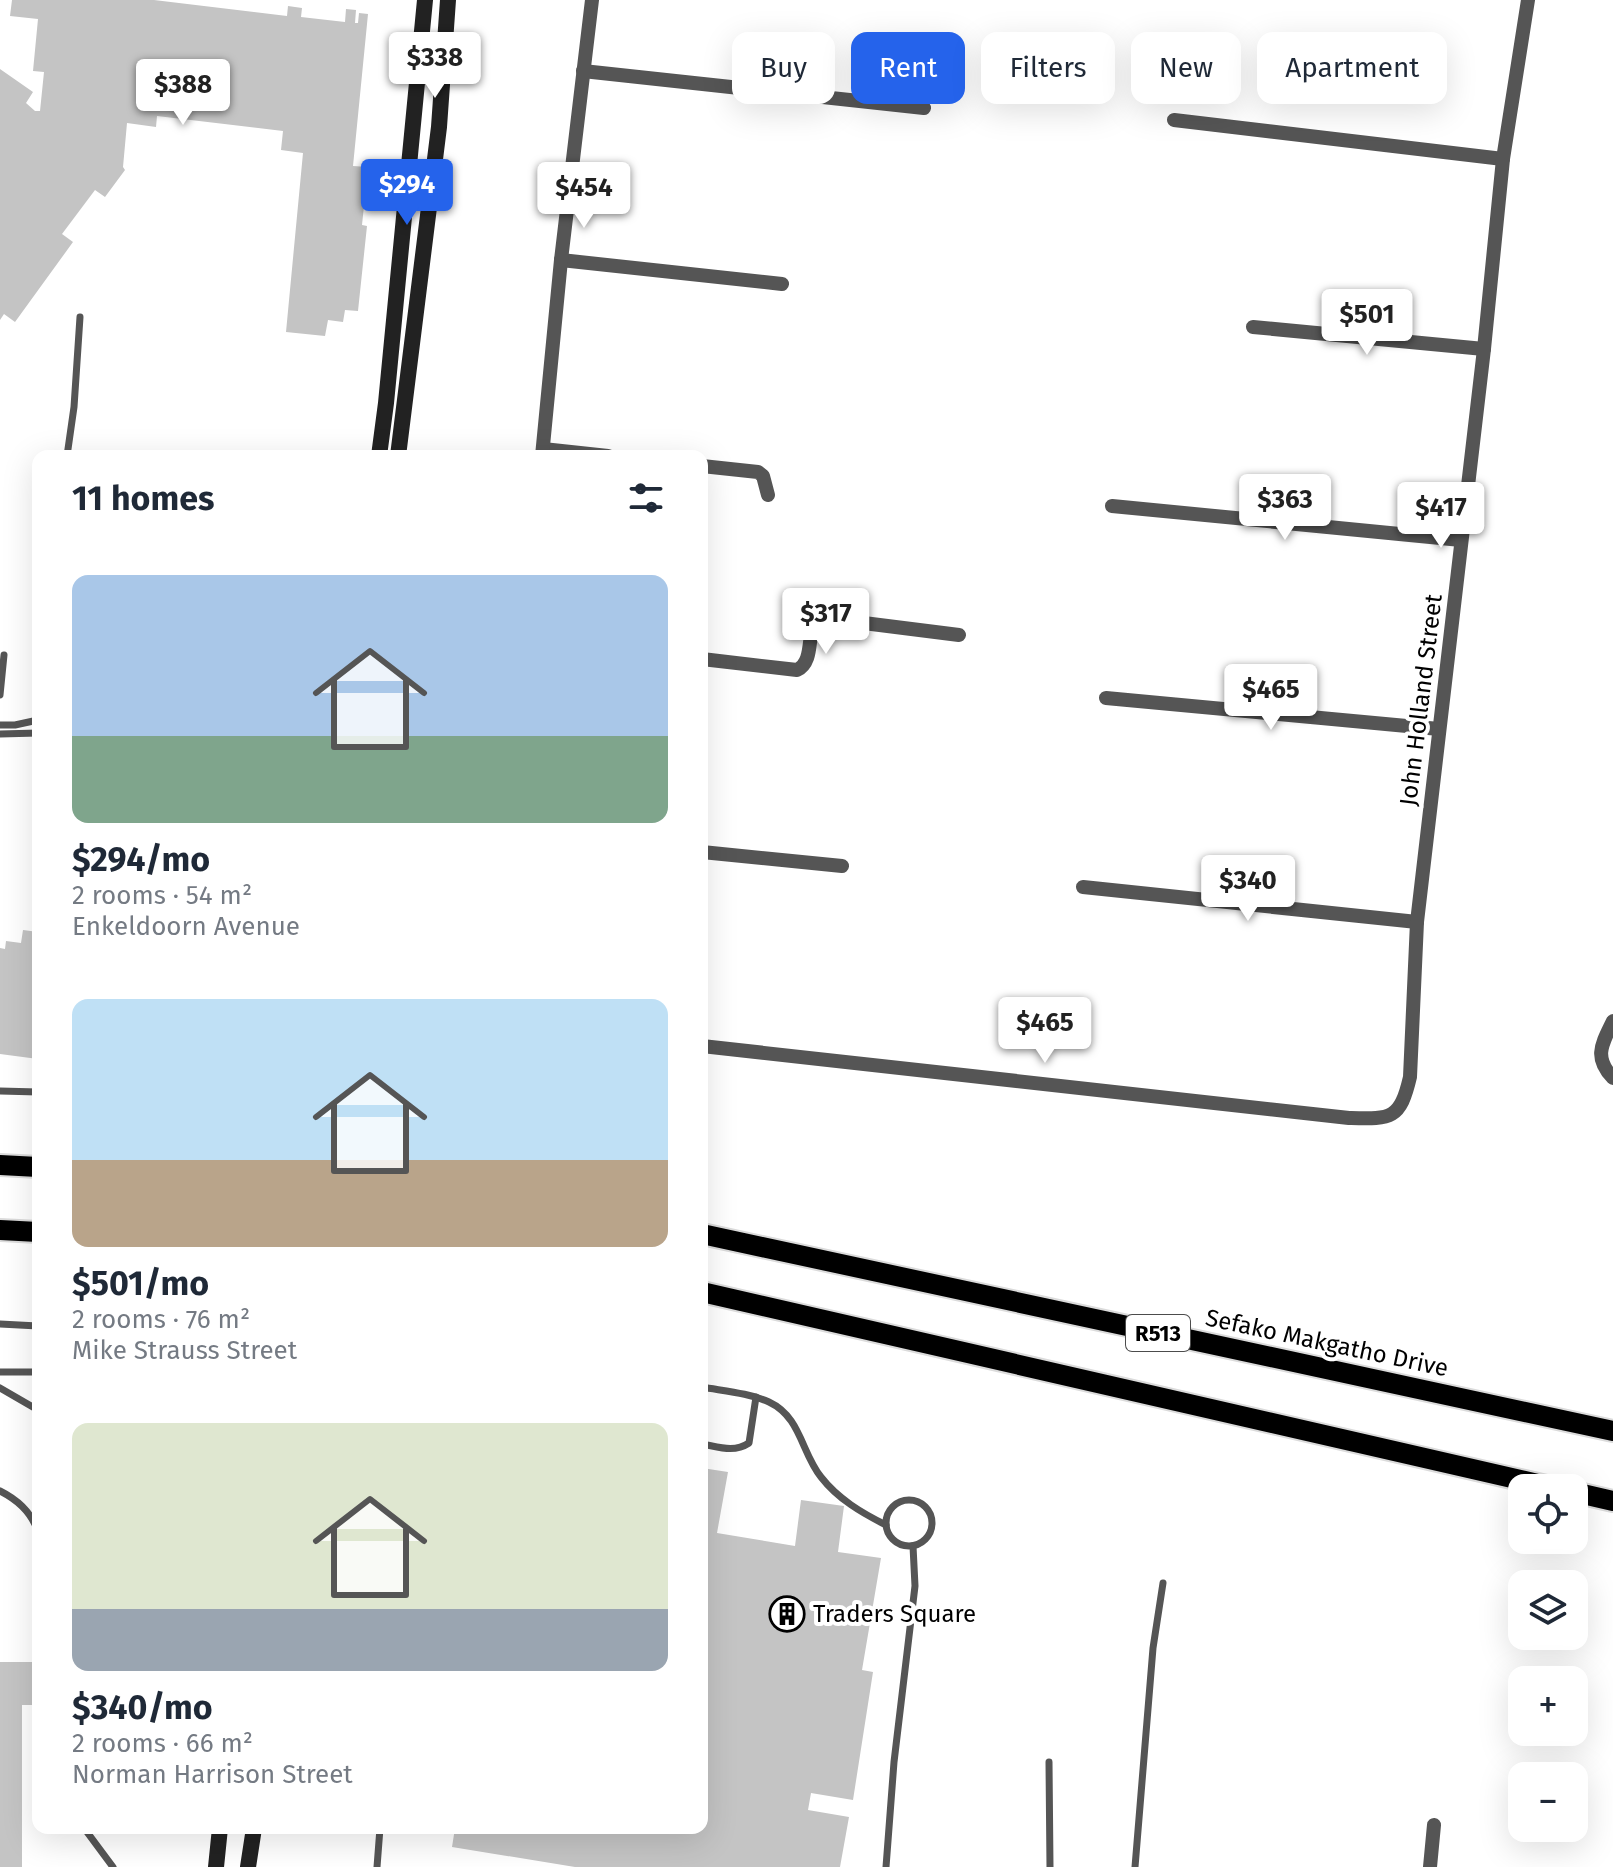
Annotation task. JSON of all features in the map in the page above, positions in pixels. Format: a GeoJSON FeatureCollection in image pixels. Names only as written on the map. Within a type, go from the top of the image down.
{"type":"FeatureCollection","features":[{"type":"Feature","properties":{"kind":"main road"},"geometry":{"type":"LineString","coordinates":[[0,1165],[32,1167]]}},
{"type":"Feature","properties":{"kind":"main road"},"geometry":{"type":"LineString","coordinates":[[0,1230],[32,1232]]}},
{"type":"Feature","properties":{"kind":"main road","name":"Sefako Makgatho Drive"},"geometry":{"type":"LineString","coordinates":[[708,1235],[1613,1431]]}},
{"type":"Feature","properties":{"kind":"main road"},"geometry":{"type":"LineString","coordinates":[[708,1293],[1508,1477]]}},
{"type":"Feature","properties":{"kind":"main road"},"geometry":{"type":"LineString","coordinates":[[1588,1495],[1613,1501]]}},
{"type":"Feature","properties":{"kind":"street"},"geometry":{"type":"LineString","coordinates":[[412,0],[421,33]]}},
{"type":"Feature","properties":{"kind":"street"},"geometry":{"type":"LineString","coordinates":[[380,450],[425,0]]}},
{"type":"Feature","properties":{"kind":"street"},"geometry":{"type":"LineString","coordinates":[[399,450],[439,127],[448,0]]}},
{"type":"Feature","properties":{"kind":"street"},"geometry":{"type":"LineString","coordinates":[[543,450],[561,260],[592,0]]}},
{"type":"Feature","properties":{"kind":"street","name":"John Holland Street"},"geometry":{"type":"LineString","coordinates":[[708,1047],[1349,1118],[1375,1119],[1391,1115],[1399,1109],[1410,1077],[1417,922],[1484,349],[1503,159],[1528,0]]}},
{"type":"Feature","properties":{"kind":"street"},"geometry":{"type":"LineString","coordinates":[[583,71],[924,108]]}},
{"type":"Feature","properties":{"kind":"street"},"geometry":{"type":"LineString","coordinates":[[1174,120],[1503,159]]}},
{"type":"Feature","properties":{"kind":"street"},"geometry":{"type":"LineString","coordinates":[[561,260],[782,284]]}},
{"type":"Feature","properties":{"kind":"street"},"geometry":{"type":"LineString","coordinates":[[1253,327],[1484,349]]}},
{"type":"Feature","properties":{"kind":"street"},"geometry":{"type":"LineString","coordinates":[[708,467],[758,472],[763,476],[768,495]]}},
{"type":"Feature","properties":{"kind":"street"},"geometry":{"type":"LineString","coordinates":[[1112,506],[1461,540]]}},
{"type":"Feature","properties":{"kind":"street"},"geometry":{"type":"LineString","coordinates":[[708,660],[797,670],[803,667],[806,660],[815,620],[824,618],[959,635]]}},
{"type":"Feature","properties":{"kind":"street"},"geometry":{"type":"LineString","coordinates":[[1106,698],[1439,729]]}},
{"type":"Feature","properties":{"kind":"street"},"geometry":{"type":"LineString","coordinates":[[708,853],[842,866]]}},
{"type":"Feature","properties":{"kind":"street"},"geometry":{"type":"LineString","coordinates":[[1083,887],[1417,922]]}},
{"type":"Feature","properties":{"kind":"street"},"geometry":{"type":"LineString","coordinates":[[1613,1021],[1601,1054],[1604,1068],[1613,1078]]}},
{"type":"Feature","properties":{"kind":"street"},"geometry":{"type":"LineString","coordinates":[[1430,1867],[1434,1825]]}},
{"type":"Feature","properties":{"kind":"street"},"geometry":{"type":"LineString","coordinates":[[216,1867],[219,1834]]}},
{"type":"Feature","properties":{"kind":"street"},"geometry":{"type":"LineString","coordinates":[[248,1867],[253,1834]]}},
{"type":"Feature","properties":{"kind":"lane"},"geometry":{"type":"LineString","coordinates":[[68,450],[80,317]]}},
{"type":"Feature","properties":{"kind":"lane"},"geometry":{"type":"LineString","coordinates":[[0,695],[4,655]]}},
{"type":"Feature","properties":{"kind":"lane"},"geometry":{"type":"LineString","coordinates":[[0,725],[32,721]]}},
{"type":"Feature","properties":{"kind":"lane"},"geometry":{"type":"LineString","coordinates":[[0,734],[32,733]]}},
{"type":"Feature","properties":{"kind":"lane"},"geometry":{"type":"LineString","coordinates":[[0,1091],[32,1092]]}},
{"type":"Feature","properties":{"kind":"lane"},"geometry":{"type":"LineString","coordinates":[[0,1324],[32,1326]]}},
{"type":"Feature","properties":{"kind":"lane"},"geometry":{"type":"LineString","coordinates":[[0,1372],[32,1372]]}},
{"type":"Feature","properties":{"kind":"lane"},"geometry":{"type":"LineString","coordinates":[[0,1388],[32,1407]]}},
{"type":"Feature","properties":{"kind":"lane"},"geometry":{"type":"LineString","coordinates":[[708,1388],[756,1397],[781,1410],[795,1424],[820,1476],[858,1510],[886,1525]]}},
{"type":"Feature","properties":{"kind":"lane"},"geometry":{"type":"LineString","coordinates":[[708,1445],[731,1449],[749,1443],[756,1397]]}},
{"type":"Feature","properties":{"kind":"lane"},"geometry":{"type":"LineString","coordinates":[[0,1491],[25,1508],[32,1517]]}},
{"type":"Feature","properties":{"kind":"lane"},"geometry":{"type":"LineString","coordinates":[[910,1500],[924,1506],[931,1518],[930,1533],[913,1546],[892,1539],[886,1525],[890,1510],[896,1504],[910,1500]]}},
{"type":"Feature","properties":{"kind":"lane"},"geometry":{"type":"LineString","coordinates":[[886,1867],[894,1762],[915,1586],[913,1546]]}},
{"type":"Feature","properties":{"kind":"lane"},"geometry":{"type":"LineString","coordinates":[[1135,1867],[1153,1648],[1163,1583]]}},
{"type":"Feature","properties":{"kind":"lane"},"geometry":{"type":"LineString","coordinates":[[1049,1762],[1050,1867]]}},
{"type":"Feature","properties":{"kind":"lane"},"geometry":{"type":"LineString","coordinates":[[88,1834],[113,1867]]}},
{"type":"Feature","properties":{"kind":"lane"},"geometry":{"type":"LineString","coordinates":[[377,1867],[380,1834]]}},
{"type":"Feature","properties":{"kind":"building"},"geometry":{"type":"Polygon","coordinates":[[[12,0],[154,0],[287,16],[288,6],[302,8],[301,17],[345,22],[346,9],[356,10],[355,23],[358,23],[359,13],[368,14],[353,166],[368,167],[362,225],[367,226],[358,311],[345,310],[343,322],[328,320],[325,336],[286,332],[303,153],[281,150],[283,131],[157,116],[156,127],[127,123],[125,170],[105,197],[95,190],[62,234],[73,242],[15,322],[4,314],[0,320],[0,69],[33,92],[26,103],[35,111],[40,111],[44,72],[33,71],[38,19],[10,16],[12,0]]]}},
{"type":"Feature","properties":{"kind":"building"},"geometry":{"type":"Polygon","coordinates":[[[23,930],[32,931],[32,1058],[0,1054],[0,948],[5,949],[6,941],[21,943],[23,930]]]}},
{"type":"Feature","properties":{"kind":"building","name":"Traders Square"},"geometry":{"type":"Polygon","coordinates":[[[708,1469],[728,1472],[717,1533],[795,1546],[801,1500],[844,1506],[838,1552],[881,1558],[862,1670],[873,1672],[853,1800],[811,1793],[808,1810],[849,1817],[840,1867],[575,1867],[452,1847],[454,1834],[708,1834],[708,1469]]]}},
{"type":"Feature","properties":{"kind":"building"},"geometry":{"type":"Polygon","coordinates":[[[0,1662],[32,1662],[32,1705],[22,1705],[22,1867],[0,1867],[0,1662]]]}},
{"type":"Feature","properties":{"kind":"place","name":"Traders Square"},"geometry":{"type":"Point","coordinates":[787,1614]}}]}
